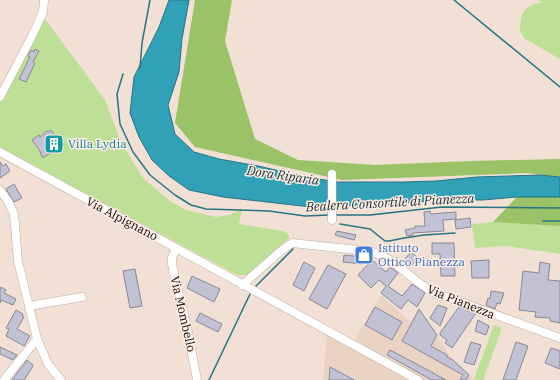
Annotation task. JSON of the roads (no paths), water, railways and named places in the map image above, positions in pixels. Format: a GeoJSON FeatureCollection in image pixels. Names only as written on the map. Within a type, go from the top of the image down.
{"type":"FeatureCollection","features":[{"type":"Feature","properties":{"kind":"street"},"geometry":{"type":"LineString","coordinates":[[0,97],[36,29],[43,12],[44,0]]}},
{"type":"Feature","properties":{"kind":"street","name":"Via Alpignano"},"geometry":{"type":"LineString","coordinates":[[0,153],[418,380]]}},
{"type":"Feature","properties":{"kind":"street"},"geometry":{"type":"LineString","coordinates":[[332,174],[332,220]]}},
{"type":"Feature","properties":{"kind":"street"},"geometry":{"type":"LineString","coordinates":[[0,190],[8,201],[14,214],[18,261],[37,339],[48,364],[61,380]]}},
{"type":"Feature","properties":{"kind":"street","name":"Via Pianezza"},"geometry":{"type":"LineString","coordinates":[[242,285],[292,243],[376,252],[396,263],[422,287],[560,338]]}},
{"type":"Feature","properties":{"kind":"street","name":"Via Mombello"},"geometry":{"type":"LineString","coordinates":[[176,248],[172,258],[172,264],[188,332],[197,380]]}},
{"type":"Feature","properties":{"kind":"street"},"geometry":{"type":"LineString","coordinates":[[29,306],[82,297]]}},
{"type":"Feature","properties":{"kind":"street"},"geometry":{"type":"LineString","coordinates":[[4,380],[37,339]]}},
{"type":"Feature","properties":{"kind":"water","name":"Dora Riparia"},"geometry":{"type":"Polygon","coordinates":[[[169,0],[189,0],[182,39],[179,72],[168,105],[175,134],[194,152],[219,159],[337,182],[436,181],[477,177],[540,175],[560,177],[560,197],[442,200],[393,204],[311,207],[223,197],[189,190],[169,176],[152,160],[139,137],[130,113],[134,77],[159,27],[169,0]]]}},
{"type":"Feature","properties":{"kind":"waterway"},"geometry":{"type":"LineString","coordinates":[[140,68],[142,43],[150,0]]}},
{"type":"Feature","properties":{"kind":"waterway"},"geometry":{"type":"LineString","coordinates":[[454,0],[560,87]]}},
{"type":"Feature","properties":{"kind":"waterway","name":"Bealera Consortile di Pianezza"},"geometry":{"type":"LineString","coordinates":[[123,74],[117,94],[120,124],[133,152],[150,175],[175,195],[191,205],[206,209],[269,211],[305,216],[329,215]]}},
{"type":"Feature","properties":{"kind":"waterway","name":"Bealera Consortile di Pianezza"},"geometry":{"type":"LineString","coordinates":[[334,215],[370,215],[442,207],[560,208]]}},
{"type":"Feature","properties":{"kind":"waterway"},"geometry":{"type":"LineString","coordinates":[[543,221],[560,221]]}},
{"type":"Feature","properties":{"kind":"waterway"},"geometry":{"type":"LineString","coordinates":[[340,224],[370,229],[385,241],[424,235],[455,233]]}},
{"type":"Feature","properties":{"kind":"waterway"},"geometry":{"type":"LineString","coordinates":[[254,288],[293,249]]}},
{"type":"Feature","properties":{"kind":"waterway"},"geometry":{"type":"LineString","coordinates":[[209,380],[250,294]]}},
{"type":"Feature","properties":{"kind":"place","name":"Villa Lydia"},"geometry":{"type":"Point","coordinates":[54,144]}},
{"type":"Feature","properties":{"kind":"place","name":"Istituto Ottico Pianezza"},"geometry":{"type":"Point","coordinates":[364,255]}}]}
